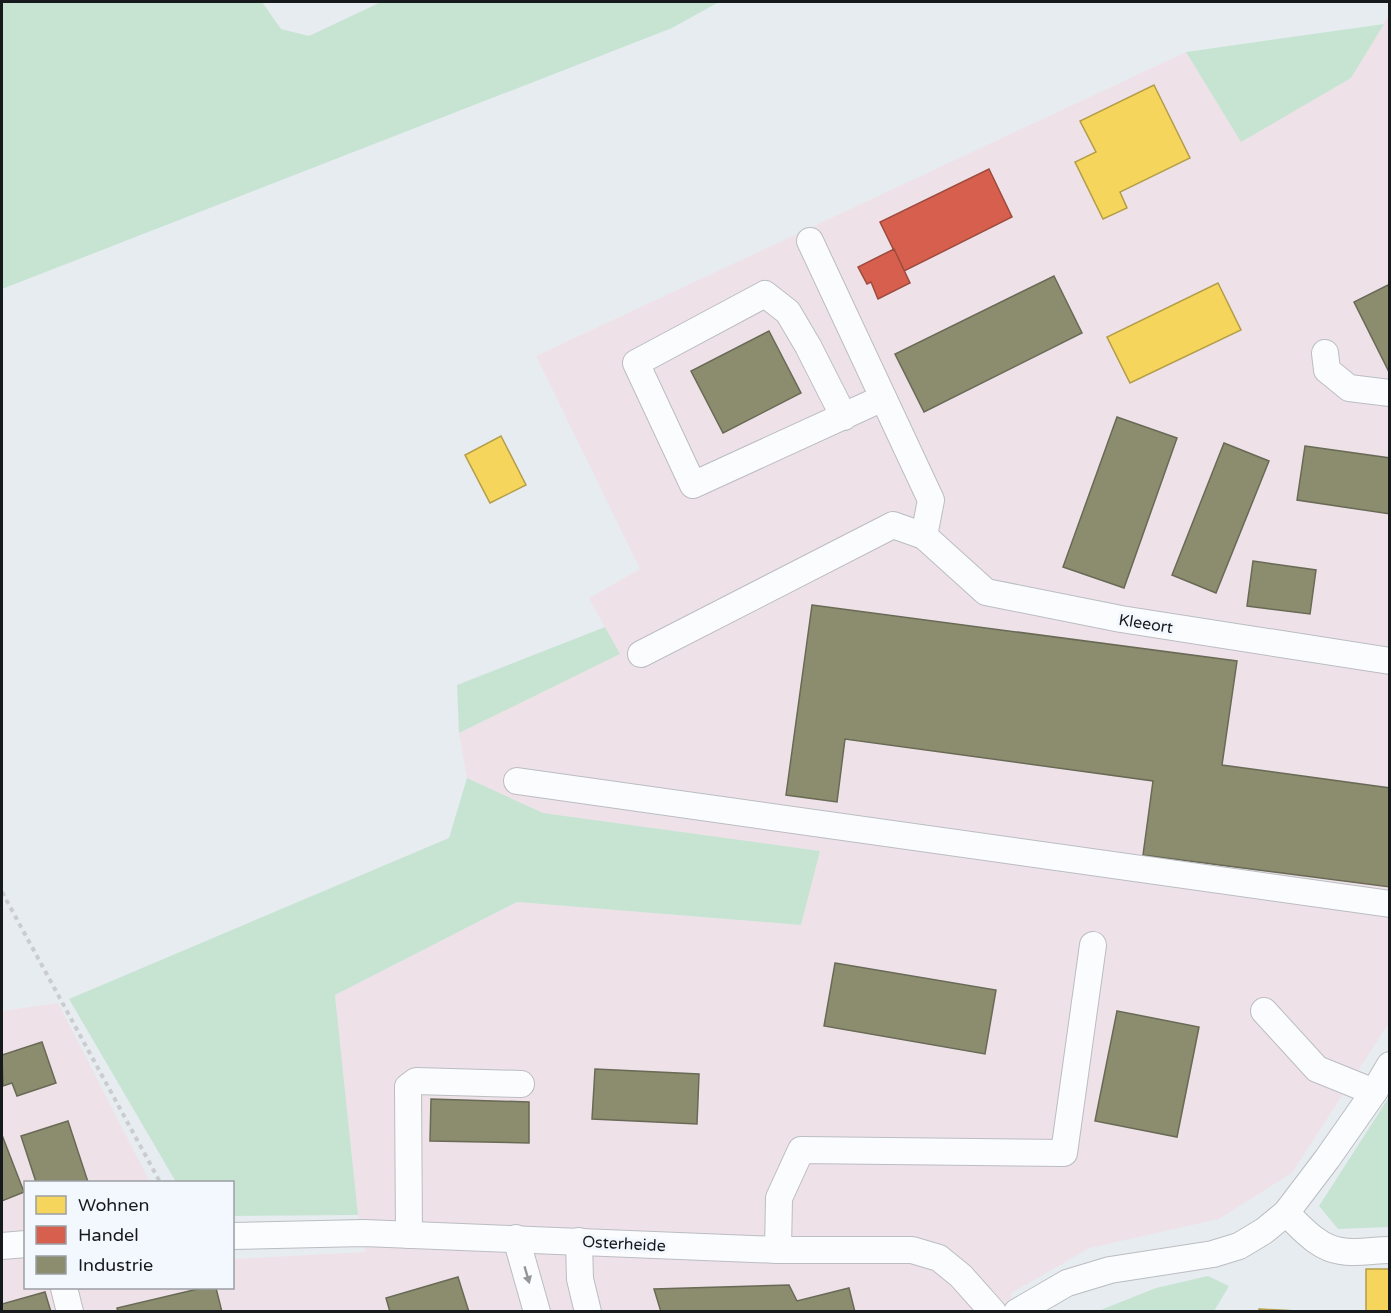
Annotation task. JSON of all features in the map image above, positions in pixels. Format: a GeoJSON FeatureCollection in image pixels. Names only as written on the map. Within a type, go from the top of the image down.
{"type":"FeatureCollection","features":[{"type":"Feature","properties":{"kind":"street"},"geometry":{"type":"LineString","coordinates":[[641,654],[893,525],[924,536],[931,500],[810,241]]}},
{"type":"Feature","properties":{"kind":"street"},"geometry":{"type":"LineString","coordinates":[[844,417],[788,312],[765,294],[636,363],[693,485],[844,417],[883,398]]}},
{"type":"Feature","properties":{"kind":"street"},"geometry":{"type":"LineString","coordinates":[[1325,353],[1327,370],[1349,388],[1389,393]]}},
{"type":"Feature","properties":{"kind":"street","name":"Kleeort"},"geometry":{"type":"LineString","coordinates":[[924,536],[986,592],[1121,619],[1389,661]]}},
{"type":"Feature","properties":{"kind":"street"},"geometry":{"type":"LineString","coordinates":[[518,782],[1389,904]]}},
{"type":"Feature","properties":{"kind":"street"},"geometry":{"type":"LineString","coordinates":[[778,1250],[779,1198],[801,1150],[1064,1153],[1093,945]]}},
{"type":"Feature","properties":{"kind":"street"},"geometry":{"type":"LineString","coordinates":[[1264,1011],[1317,1069],[1374,1092]]}},
{"type":"Feature","properties":{"kind":"street"},"geometry":{"type":"LineString","coordinates":[[1017,1311],[1067,1283],[1110,1270],[1212,1254],[1239,1246],[1264,1231],[1287,1213],[1374,1092],[1389,1065]]}},
{"type":"Feature","properties":{"kind":"street"},"geometry":{"type":"LineString","coordinates":[[409,1235],[408,1087],[416,1081],[521,1084]]}},
{"type":"Feature","properties":{"kind":"street"},"geometry":{"type":"LineString","coordinates":[[1287,1213],[1313,1239],[1326,1247],[1341,1251],[1389,1250]]}},
{"type":"Feature","properties":{"kind":"street","name":"Osterheide"},"geometry":{"type":"LineString","coordinates":[[234,1236],[364,1233],[778,1250],[912,1250],[939,1258],[961,1276],[993,1311]]}},
{"type":"Feature","properties":{"kind":"street"},"geometry":{"type":"LineString","coordinates":[[516,1238],[537,1311]]}},
{"type":"Feature","properties":{"kind":"street"},"geometry":{"type":"LineString","coordinates":[[579,1241],[580,1279],[588,1311]]}},
{"type":"Feature","properties":{"kind":"street"},"geometry":{"type":"LineString","coordinates":[[2,1246],[24,1245]]}},
{"type":"Feature","properties":{"kind":"street"},"geometry":{"type":"LineString","coordinates":[[64,1289],[70,1311]]}},
{"type":"Feature","properties":{"kind":"path"},"geometry":{"type":"LineString","coordinates":[[2,892],[159,1181]]}},
{"type":"Feature","properties":{"kind":"shaded area"},"geometry":{"type":"Polygon","coordinates":[[[1389,14],[1389,1023],[1292,1173],[1219,1219],[1090,1248],[1011,1293],[1011,1311],[2,1311],[2,1011],[58,1003],[149,1181],[24,1181],[24,1289],[234,1289],[234,1259],[365,1252],[358,1215],[335,995],[517,902],[801,925],[819,851],[543,813],[467,778],[459,733],[619,654],[589,598],[640,569],[536,356],[1186,52],[1241,141],[1351,78],[1389,14]]]}},
{"type":"Feature","properties":{"kind":"green space"},"geometry":{"type":"Polygon","coordinates":[[[2,2],[262,2],[281,29],[309,36],[381,2],[719,2],[672,28],[2,289],[2,2]]]}},
{"type":"Feature","properties":{"kind":"green space"},"geometry":{"type":"Polygon","coordinates":[[[1384,24],[1351,78],[1241,142],[1186,52],[1384,24]]]}},
{"type":"Feature","properties":{"kind":"green space"},"geometry":{"type":"Polygon","coordinates":[[[605,627],[620,654],[459,733],[457,685],[605,627]]]}},
{"type":"Feature","properties":{"kind":"green space"},"geometry":{"type":"Polygon","coordinates":[[[467,778],[543,813],[820,851],[801,925],[517,902],[335,995],[358,1215],[234,1216],[234,1181],[175,1181],[69,999],[449,838],[467,778]]]}},
{"type":"Feature","properties":{"kind":"green space"},"geometry":{"type":"Polygon","coordinates":[[[1389,1097],[1389,1227],[1338,1229],[1319,1206],[1389,1097]]]}},
{"type":"Feature","properties":{"kind":"green space"},"geometry":{"type":"Polygon","coordinates":[[[1208,1276],[1229,1286],[1214,1311],[1098,1311],[1156,1288],[1208,1276]]]}},
{"type":"Feature","properties":{"kind":"building: Wohnen"},"geometry":{"type":"Polygon","coordinates":[[[1154,85],[1190,158],[1120,192],[1127,208],[1103,219],[1075,162],[1096,152],[1080,121],[1154,85]]]}},
{"type":"Feature","properties":{"kind":"building: Wohnen"},"geometry":{"type":"Polygon","coordinates":[[[1218,283],[1241,330],[1130,383],[1107,337],[1218,283]]]}},
{"type":"Feature","properties":{"kind":"building: Wohnen"},"geometry":{"type":"Polygon","coordinates":[[[501,436],[526,485],[490,503],[465,455],[501,436]]]}},
{"type":"Feature","properties":{"kind":"building: Wohnen"},"geometry":{"type":"Polygon","coordinates":[[[1366,1269],[1390,1269],[1390,1312],[1366,1312],[1366,1269]]]}},
{"type":"Feature","properties":{"kind":"building: Wohnen"},"geometry":{"type":"Polygon","coordinates":[[[1259,1309],[1297,1311],[1297,1312],[1259,1312],[1259,1309]]]}},
{"type":"Feature","properties":{"kind":"building: Handel"},"geometry":{"type":"Polygon","coordinates":[[[989,169],[1012,217],[904,271],[880,222],[989,169]]]}},
{"type":"Feature","properties":{"kind":"building: Handel"},"geometry":{"type":"Polygon","coordinates":[[[894,249],[910,283],[878,299],[871,282],[867,284],[858,267],[894,249]]]}},
{"type":"Feature","properties":{"kind":"building: Industrie"},"geometry":{"type":"Polygon","coordinates":[[[1054,276],[1082,333],[924,412],[895,354],[1054,276]]]}},
{"type":"Feature","properties":{"kind":"building: Industrie"},"geometry":{"type":"Polygon","coordinates":[[[1390,284],[1390,372],[1389,372],[1354,302],[1390,284]]]}},
{"type":"Feature","properties":{"kind":"building: Industrie"},"geometry":{"type":"Polygon","coordinates":[[[769,331],[801,393],[723,433],[691,371],[769,331]]]}},
{"type":"Feature","properties":{"kind":"building: Industrie"},"geometry":{"type":"Polygon","coordinates":[[[1117,417],[1177,438],[1124,588],[1063,567],[1117,417]]]}},
{"type":"Feature","properties":{"kind":"building: Industrie"},"geometry":{"type":"Polygon","coordinates":[[[1224,443],[1269,461],[1216,593],[1172,575],[1224,443]]]}},
{"type":"Feature","properties":{"kind":"building: Industrie"},"geometry":{"type":"Polygon","coordinates":[[[1305,446],[1390,458],[1390,514],[1297,500],[1305,446]]]}},
{"type":"Feature","properties":{"kind":"building: Industrie"},"geometry":{"type":"Polygon","coordinates":[[[1253,561],[1316,570],[1310,614],[1247,606],[1253,561]]]}},
{"type":"Feature","properties":{"kind":"building: Industrie"},"geometry":{"type":"Polygon","coordinates":[[[812,605],[1237,661],[1222,765],[1390,788],[1390,887],[1143,855],[1153,781],[845,739],[837,802],[786,795],[812,605]]]}},
{"type":"Feature","properties":{"kind":"building: Industrie"},"geometry":{"type":"Polygon","coordinates":[[[835,963],[996,990],[985,1054],[824,1026],[835,963]]]}},
{"type":"Feature","properties":{"kind":"building: Industrie"},"geometry":{"type":"Polygon","coordinates":[[[1117,1011],[1199,1027],[1177,1137],[1095,1121],[1117,1011]]]}},
{"type":"Feature","properties":{"kind":"building: Industrie"},"geometry":{"type":"Polygon","coordinates":[[[42,1042],[56,1083],[17,1096],[12,1083],[3,1086],[2,1055],[42,1042]]]}},
{"type":"Feature","properties":{"kind":"building: Industrie"},"geometry":{"type":"Polygon","coordinates":[[[595,1069],[699,1074],[697,1124],[592,1119],[595,1069]]]}},
{"type":"Feature","properties":{"kind":"building: Industrie"},"geometry":{"type":"Polygon","coordinates":[[[431,1099],[529,1102],[529,1143],[430,1141],[431,1099]]]}},
{"type":"Feature","properties":{"kind":"building: Industrie"},"geometry":{"type":"Polygon","coordinates":[[[68,1121],[88,1181],[36,1181],[21,1136],[68,1121]]]}},
{"type":"Feature","properties":{"kind":"building: Industrie"},"geometry":{"type":"Polygon","coordinates":[[[2,1135],[24,1192],[2,1201],[2,1135]]]}},
{"type":"Feature","properties":{"kind":"building: Industrie"},"geometry":{"type":"Polygon","coordinates":[[[458,1277],[469,1312],[390,1312],[386,1298],[458,1277]]]}},
{"type":"Feature","properties":{"kind":"building: Industrie"},"geometry":{"type":"Polygon","coordinates":[[[789,1285],[797,1301],[849,1288],[855,1312],[661,1312],[654,1289],[789,1285]]]}},
{"type":"Feature","properties":{"kind":"building: Industrie"},"geometry":{"type":"Polygon","coordinates":[[[198,1289],[216,1289],[222,1312],[118,1312],[117,1308],[198,1289]]]}},
{"type":"Feature","properties":{"kind":"building: Industrie"},"geometry":{"type":"Polygon","coordinates":[[[45,1292],[51,1312],[2,1312],[2,1304],[45,1292]]]}}]}
